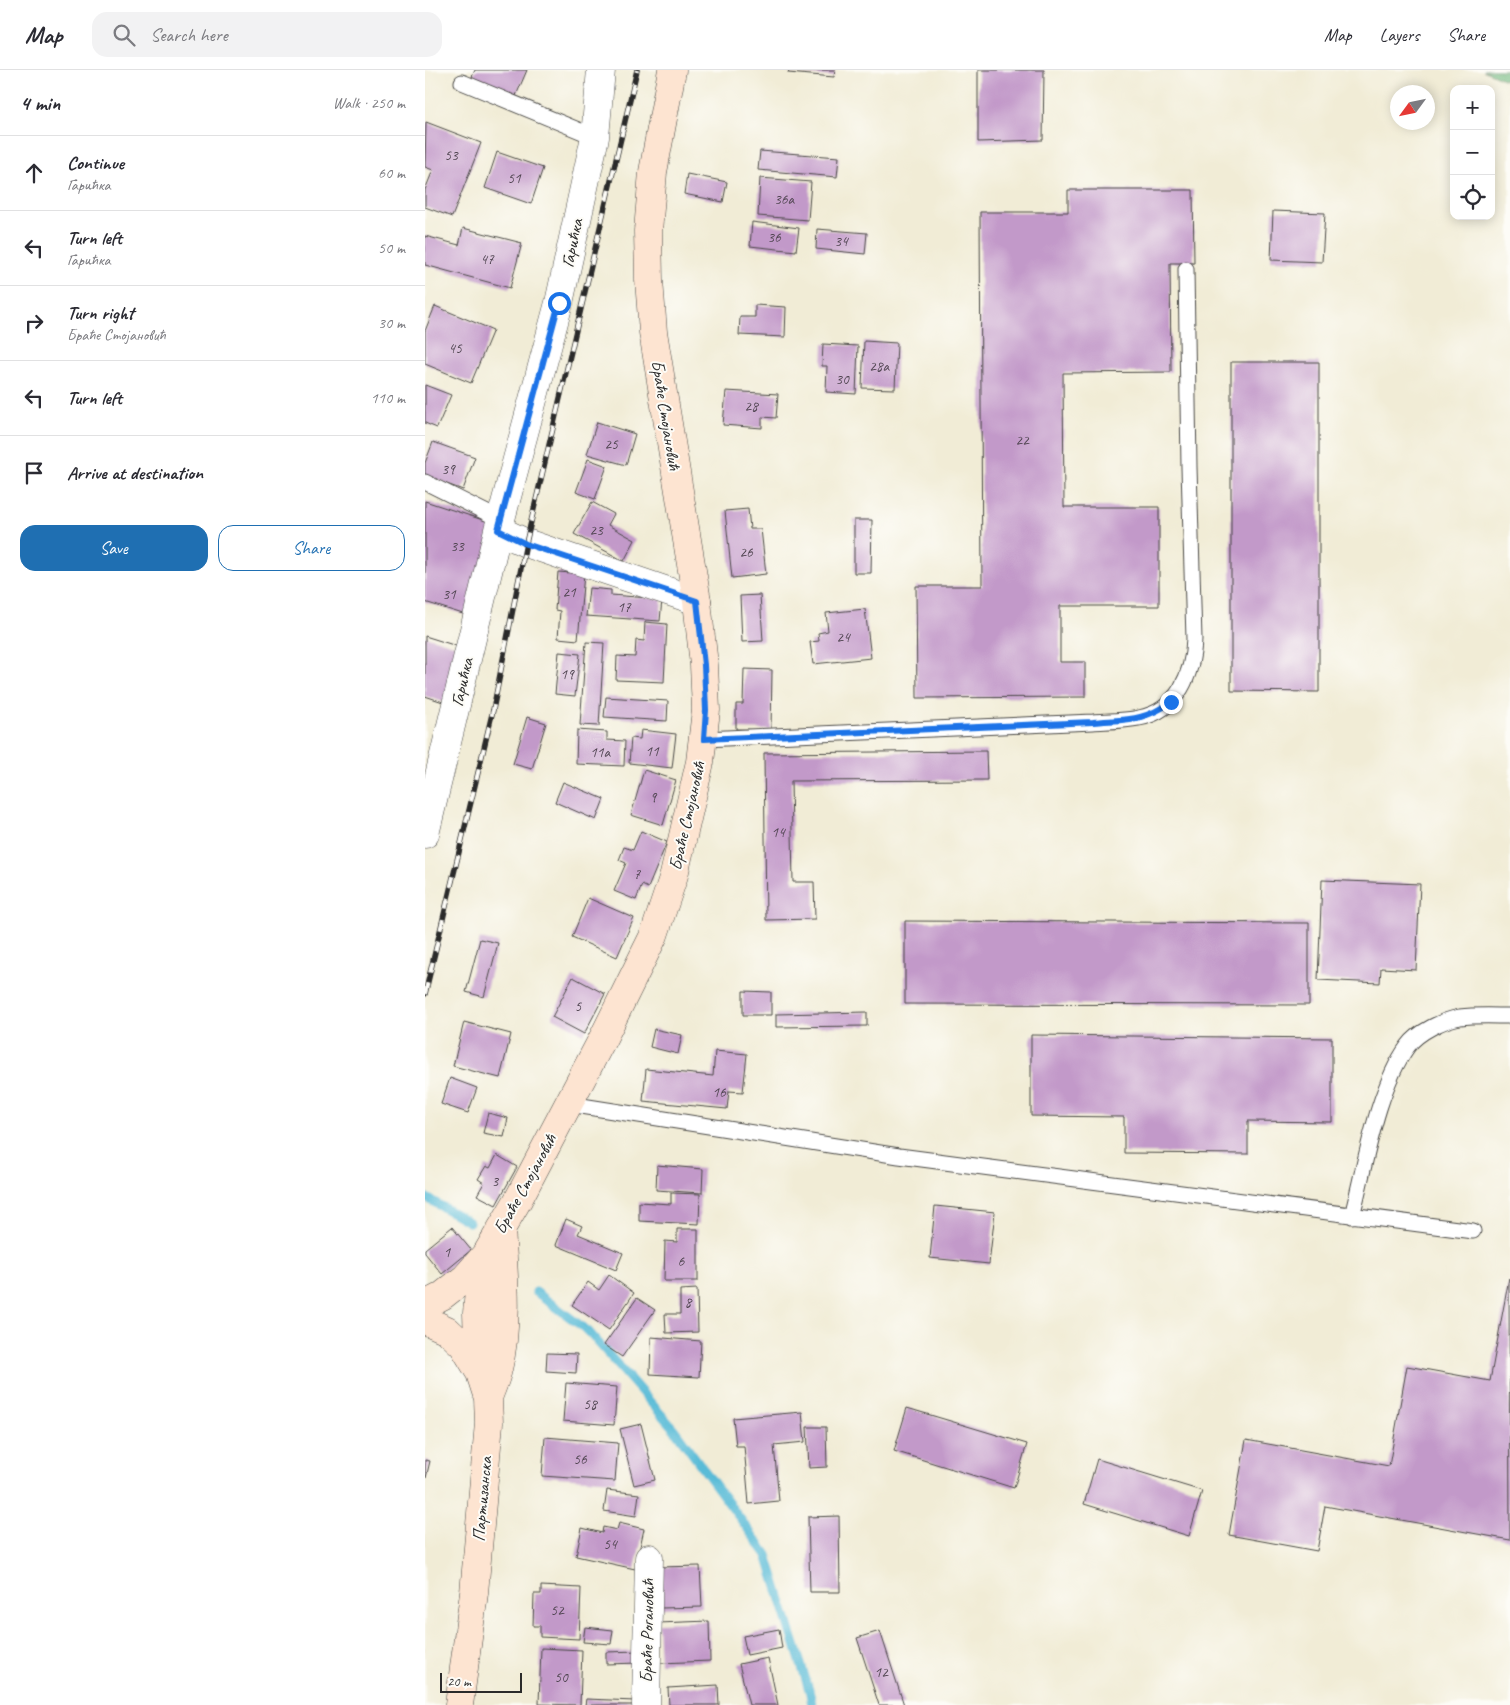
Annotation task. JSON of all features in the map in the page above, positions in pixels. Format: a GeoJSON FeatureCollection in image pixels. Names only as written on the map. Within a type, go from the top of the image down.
{"type":"FeatureCollection","features":[{"type":"Feature","properties":{"kind":"main road","name":"Браће Стојановић"},"geometry":{"type":"LineString","coordinates":[[425,1305],[442,1296],[465,1278],[487,1253],[519,1200],[569,1104],[654,935],[674,876],[696,784],[704,739],[706,710],[704,665],[697,601],[653,332],[649,280],[648,231],[653,172],[672,70]]}},
{"type":"Feature","properties":{"kind":"main road"},"geometry":{"type":"LineString","coordinates":[[484,1386],[498,1368],[503,1340],[504,1289],[501,1229]]}},
{"type":"Feature","properties":{"kind":"main road","name":"Браће Стојановић"},"geometry":{"type":"LineString","coordinates":[[484,1386],[477,1313],[479,1291],[487,1253]]}},
{"type":"Feature","properties":{"kind":"main road","name":"Партизанска"},"geometry":{"type":"LineString","coordinates":[[425,1320],[447,1330],[463,1345],[484,1386],[489,1423],[473,1593],[459,1705]]}},
{"type":"Feature","properties":{"kind":"street","name":"Гарићка"},"geometry":{"type":"LineString","coordinates":[[425,834],[431,791],[499,525],[559,303],[595,137],[601,70]]}},
{"type":"Feature","properties":{"kind":"street"},"geometry":{"type":"LineString","coordinates":[[499,525],[526,544],[697,601]]}},
{"type":"Feature","properties":{"kind":"street","name":"Браће Рогановић"},"geometry":{"type":"LineString","coordinates":[[646,1705],[649,1558]]}},
{"type":"Feature","properties":{"kind":"lane"},"geometry":{"type":"LineString","coordinates":[[462,82],[595,137]]}},
{"type":"Feature","properties":{"kind":"lane"},"geometry":{"type":"LineString","coordinates":[[704,739],[1139,718],[1150,715],[1171,702],[1187,678],[1191,666],[1194,639],[1186,268]]}},
{"type":"Feature","properties":{"kind":"lane"},"geometry":{"type":"LineString","coordinates":[[425,482],[499,525]]}},
{"type":"Feature","properties":{"kind":"lane"},"geometry":{"type":"LineString","coordinates":[[1352,1216],[1376,1121],[1392,1072],[1409,1045],[1427,1031],[1460,1017],[1510,1016]]}},
{"type":"Feature","properties":{"kind":"lane"},"geometry":{"type":"LineString","coordinates":[[569,1104],[899,1156],[1473,1231]]}},
{"type":"Feature","properties":{"kind":"green space"},"geometry":{"type":"Polygon","coordinates":[[[1483,70],[1510,70],[1510,82],[1483,70]]]}},
{"type":"Feature","properties":{"kind":"building"},"geometry":{"type":"Polygon","coordinates":[[[475,70],[527,70],[515,98],[471,79],[475,70]]]}},
{"type":"Feature","properties":{"kind":"building"},"geometry":{"type":"Polygon","coordinates":[[[789,70],[835,70],[834,77],[788,73],[789,70]]]}},
{"type":"Feature","properties":{"kind":"building"},"geometry":{"type":"Polygon","coordinates":[[[978,70],[1044,70],[1043,140],[978,142],[978,70]]]}},
{"type":"Feature","properties":{"kind":"building"},"geometry":{"type":"Polygon","coordinates":[[[426,122],[481,143],[452,217],[425,207],[425,190],[433,170],[425,167],[426,122]]]}},
{"type":"Feature","properties":{"kind":"building"},"geometry":{"type":"Polygon","coordinates":[[[760,151],[839,157],[837,177],[758,170],[760,151]]]}},
{"type":"Feature","properties":{"kind":"building"},"geometry":{"type":"Polygon","coordinates":[[[497,152],[543,168],[531,204],[485,188],[497,152]]]}},
{"type":"Feature","properties":{"kind":"building"},"geometry":{"type":"Polygon","coordinates":[[[687,174],[727,182],[723,202],[684,194],[687,174]]]}},
{"type":"Feature","properties":{"kind":"building"},"geometry":{"type":"Polygon","coordinates":[[[760,178],[811,182],[808,220],[758,216],[760,178]]]}},
{"type":"Feature","properties":{"kind":"building"},"geometry":{"type":"Polygon","coordinates":[[[1068,190],[1193,190],[1194,263],[1170,263],[1171,372],[1063,373],[1064,507],[1159,507],[1159,606],[1060,606],[1060,662],[1085,662],[1085,697],[917,698],[916,586],[982,586],[980,212],[1068,212],[1068,190]]]}},
{"type":"Feature","properties":{"kind":"building"},"geometry":{"type":"Polygon","coordinates":[[[1273,211],[1325,213],[1322,262],[1271,260],[1273,211]]]}},
{"type":"Feature","properties":{"kind":"building"},"geometry":{"type":"Polygon","coordinates":[[[752,222],[799,228],[796,251],[750,246],[752,222]]]}},
{"type":"Feature","properties":{"kind":"building"},"geometry":{"type":"Polygon","coordinates":[[[463,228],[522,243],[510,288],[425,265],[425,236],[459,245],[463,228]]]}},
{"type":"Feature","properties":{"kind":"building"},"geometry":{"type":"Polygon","coordinates":[[[817,229],[867,233],[865,254],[816,249],[817,229]]]}},
{"type":"Feature","properties":{"kind":"building"},"geometry":{"type":"Polygon","coordinates":[[[755,305],[786,307],[785,337],[739,335],[740,317],[755,317],[755,305]]]}},
{"type":"Feature","properties":{"kind":"building"},"geometry":{"type":"Polygon","coordinates":[[[435,306],[493,330],[471,383],[425,364],[425,331],[435,306]]]}},
{"type":"Feature","properties":{"kind":"building"},"geometry":{"type":"Polygon","coordinates":[[[864,341],[897,343],[895,389],[862,388],[864,341]]]}},
{"type":"Feature","properties":{"kind":"building"},"geometry":{"type":"Polygon","coordinates":[[[823,344],[858,346],[856,394],[826,392],[827,366],[822,366],[823,344]]]}},
{"type":"Feature","properties":{"kind":"building"},"geometry":{"type":"Polygon","coordinates":[[[1231,362],[1319,362],[1319,692],[1231,691],[1231,362]]]}},
{"type":"Feature","properties":{"kind":"building"},"geometry":{"type":"Polygon","coordinates":[[[425,385],[451,395],[437,428],[425,423],[425,385]]]}},
{"type":"Feature","properties":{"kind":"building"},"geometry":{"type":"Polygon","coordinates":[[[726,391],[778,394],[776,418],[762,417],[762,428],[723,425],[726,391]]]}},
{"type":"Feature","properties":{"kind":"building"},"geometry":{"type":"Polygon","coordinates":[[[597,422],[635,434],[626,465],[587,454],[597,422]]]}},
{"type":"Feature","properties":{"kind":"building"},"geometry":{"type":"Polygon","coordinates":[[[433,442],[475,457],[463,490],[425,476],[425,463],[433,442]]]}},
{"type":"Feature","properties":{"kind":"building"},"geometry":{"type":"Polygon","coordinates":[[[588,459],[607,466],[595,499],[576,492],[588,459]]]}},
{"type":"Feature","properties":{"kind":"building"},"geometry":{"type":"Polygon","coordinates":[[[425,501],[495,524],[466,615],[425,602],[425,501]]]}},
{"type":"Feature","properties":{"kind":"building"},"geometry":{"type":"Polygon","coordinates":[[[592,502],[614,514],[608,525],[635,540],[624,561],[574,534],[592,502]]]}},
{"type":"Feature","properties":{"kind":"building"},"geometry":{"type":"Polygon","coordinates":[[[748,509],[750,529],[761,529],[766,574],[732,578],[725,511],[748,509]]]}},
{"type":"Feature","properties":{"kind":"building"},"geometry":{"type":"Polygon","coordinates":[[[854,520],[872,520],[871,573],[854,573],[854,520]]]}},
{"type":"Feature","properties":{"kind":"building"},"geometry":{"type":"Polygon","coordinates":[[[558,572],[584,574],[578,640],[558,638],[560,611],[555,610],[558,572]]]}},
{"type":"Feature","properties":{"kind":"building"},"geometry":{"type":"Polygon","coordinates":[[[589,588],[611,590],[611,595],[662,599],[660,621],[586,616],[589,588]]]}},
{"type":"Feature","properties":{"kind":"building"},"geometry":{"type":"Polygon","coordinates":[[[760,595],[763,641],[742,642],[740,596],[760,595]]]}},
{"type":"Feature","properties":{"kind":"building"},"geometry":{"type":"Polygon","coordinates":[[[865,609],[871,658],[813,664],[810,642],[819,641],[818,633],[828,631],[826,613],[865,609]]]}},
{"type":"Feature","properties":{"kind":"building"},"geometry":{"type":"Polygon","coordinates":[[[645,622],[667,624],[664,682],[616,680],[617,656],[635,657],[636,640],[644,641],[645,622]]]}},
{"type":"Feature","properties":{"kind":"building"},"geometry":{"type":"Polygon","coordinates":[[[425,636],[463,648],[446,703],[425,696],[425,636]]]}},
{"type":"Feature","properties":{"kind":"building"},"geometry":{"type":"Polygon","coordinates":[[[586,642],[604,643],[599,726],[580,725],[586,642]]]}},
{"type":"Feature","properties":{"kind":"building"},"geometry":{"type":"Polygon","coordinates":[[[559,652],[580,654],[575,696],[555,694],[559,652]]]}},
{"type":"Feature","properties":{"kind":"building"},"geometry":{"type":"Polygon","coordinates":[[[744,669],[772,670],[771,730],[736,729],[736,704],[743,704],[744,669]]]}},
{"type":"Feature","properties":{"kind":"building"},"geometry":{"type":"Polygon","coordinates":[[[606,697],[668,701],[667,721],[604,717],[606,697]]]}},
{"type":"Feature","properties":{"kind":"building"},"geometry":{"type":"Polygon","coordinates":[[[527,717],[546,723],[532,769],[513,764],[527,717]]]}},
{"type":"Feature","properties":{"kind":"building"},"geometry":{"type":"Polygon","coordinates":[[[577,730],[607,732],[607,740],[625,741],[624,766],[576,764],[577,730]]]}},
{"type":"Feature","properties":{"kind":"building"},"geometry":{"type":"Polygon","coordinates":[[[641,730],[676,734],[672,768],[629,763],[631,738],[640,739],[641,730]]]}},
{"type":"Feature","properties":{"kind":"building"},"geometry":{"type":"Polygon","coordinates":[[[986,751],[987,780],[791,781],[793,882],[814,882],[815,919],[766,920],[764,753],[986,751]]]}},
{"type":"Feature","properties":{"kind":"building"},"geometry":{"type":"Polygon","coordinates":[[[644,770],[676,780],[663,825],[631,815],[644,770]]]}},
{"type":"Feature","properties":{"kind":"building"},"geometry":{"type":"Polygon","coordinates":[[[563,782],[604,799],[596,820],[555,802],[563,782]]]}},
{"type":"Feature","properties":{"kind":"building"},"geometry":{"type":"Polygon","coordinates":[[[641,831],[667,842],[648,888],[642,885],[636,900],[614,891],[626,863],[619,860],[624,847],[633,850],[641,831]]]}},
{"type":"Feature","properties":{"kind":"building"},"geometry":{"type":"Polygon","coordinates":[[[1322,880],[1420,884],[1416,970],[1381,968],[1380,983],[1318,980],[1322,880]]]}},
{"type":"Feature","properties":{"kind":"building"},"geometry":{"type":"Polygon","coordinates":[[[588,898],[634,918],[617,957],[572,937],[588,898]]]}},
{"type":"Feature","properties":{"kind":"building"},"geometry":{"type":"Polygon","coordinates":[[[905,921],[1309,923],[1309,1005],[905,1004],[905,921]]]}},
{"type":"Feature","properties":{"kind":"building"},"geometry":{"type":"Polygon","coordinates":[[[480,939],[498,943],[484,997],[466,992],[480,939]]]}},
{"type":"Feature","properties":{"kind":"building"},"geometry":{"type":"Polygon","coordinates":[[[573,977],[605,994],[584,1034],[552,1017],[573,977]]]}},
{"type":"Feature","properties":{"kind":"building"},"geometry":{"type":"Polygon","coordinates":[[[743,991],[771,992],[771,1015],[743,1015],[743,991]]]}},
{"type":"Feature","properties":{"kind":"building"},"geometry":{"type":"Polygon","coordinates":[[[867,1012],[867,1026],[776,1027],[776,1014],[867,1012]]]}},
{"type":"Feature","properties":{"kind":"building"},"geometry":{"type":"Polygon","coordinates":[[[464,1022],[511,1034],[500,1078],[453,1066],[464,1022]]]}},
{"type":"Feature","properties":{"kind":"building"},"geometry":{"type":"Polygon","coordinates":[[[654,1029],[682,1035],[678,1054],[650,1047],[654,1029]]]}},
{"type":"Feature","properties":{"kind":"building"},"geometry":{"type":"Polygon","coordinates":[[[1031,1035],[1332,1038],[1332,1122],[1248,1121],[1248,1154],[1124,1153],[1124,1117],[1031,1116],[1031,1035]]]}},
{"type":"Feature","properties":{"kind":"building"},"geometry":{"type":"Polygon","coordinates":[[[715,1051],[747,1054],[743,1092],[729,1091],[727,1109],[643,1101],[646,1069],[713,1076],[715,1051]]]}},
{"type":"Feature","properties":{"kind":"building"},"geometry":{"type":"Polygon","coordinates":[[[450,1078],[477,1088],[468,1113],[441,1104],[450,1078]]]}},
{"type":"Feature","properties":{"kind":"building"},"geometry":{"type":"Polygon","coordinates":[[[488,1113],[508,1118],[504,1137],[483,1133],[488,1113]]]}},
{"type":"Feature","properties":{"kind":"building"},"geometry":{"type":"Polygon","coordinates":[[[497,1155],[517,1167],[496,1205],[477,1195],[484,1183],[478,1179],[486,1166],[490,1168],[497,1155]]]}},
{"type":"Feature","properties":{"kind":"building"},"geometry":{"type":"Polygon","coordinates":[[[657,1165],[703,1169],[702,1193],[656,1190],[657,1165]]]}},
{"type":"Feature","properties":{"kind":"building"},"geometry":{"type":"Polygon","coordinates":[[[671,1193],[700,1194],[699,1224],[639,1221],[639,1202],[671,1204],[671,1193]]]}},
{"type":"Feature","properties":{"kind":"building"},"geometry":{"type":"Polygon","coordinates":[[[935,1206],[995,1212],[989,1264],[930,1258],[935,1206]]]}},
{"type":"Feature","properties":{"kind":"building"},"geometry":{"type":"Polygon","coordinates":[[[566,1219],[582,1226],[578,1234],[623,1253],[616,1270],[556,1245],[566,1219]]]}},
{"type":"Feature","properties":{"kind":"building"},"geometry":{"type":"Polygon","coordinates":[[[452,1227],[471,1250],[442,1274],[425,1253],[425,1249],[452,1227]]]}},
{"type":"Feature","properties":{"kind":"building"},"geometry":{"type":"Polygon","coordinates":[[[677,1229],[698,1229],[698,1281],[664,1281],[665,1241],[677,1242],[677,1229]]]}},
{"type":"Feature","properties":{"kind":"building"},"geometry":{"type":"Polygon","coordinates":[[[609,1275],[634,1293],[609,1330],[572,1305],[588,1282],[599,1290],[609,1275]]]}},
{"type":"Feature","properties":{"kind":"building"},"geometry":{"type":"Polygon","coordinates":[[[1509,1278],[1510,1540],[1325,1506],[1317,1551],[1229,1535],[1246,1440],[1389,1466],[1407,1366],[1490,1381],[1509,1278]]]}},
{"type":"Feature","properties":{"kind":"building"},"geometry":{"type":"Polygon","coordinates":[[[697,1289],[698,1332],[666,1333],[665,1314],[680,1314],[680,1290],[697,1289]]]}},
{"type":"Feature","properties":{"kind":"building"},"geometry":{"type":"Polygon","coordinates":[[[637,1298],[655,1310],[622,1357],[604,1345],[637,1298]]]}},
{"type":"Feature","properties":{"kind":"building"},"geometry":{"type":"Polygon","coordinates":[[[651,1337],[701,1341],[699,1377],[650,1374],[651,1337]]]}},
{"type":"Feature","properties":{"kind":"building"},"geometry":{"type":"Polygon","coordinates":[[[547,1353],[577,1354],[576,1373],[546,1371],[547,1353]]]}},
{"type":"Feature","properties":{"kind":"building"},"geometry":{"type":"Polygon","coordinates":[[[566,1383],[617,1387],[614,1425],[563,1421],[566,1383]]]}},
{"type":"Feature","properties":{"kind":"building"},"geometry":{"type":"Polygon","coordinates":[[[907,1408],[1027,1444],[1014,1488],[894,1451],[907,1408]]]}},
{"type":"Feature","properties":{"kind":"building"},"geometry":{"type":"Polygon","coordinates":[[[802,1412],[805,1442],[774,1445],[779,1501],[749,1504],[744,1446],[736,1446],[733,1418],[802,1412]]]}},
{"type":"Feature","properties":{"kind":"building"},"geometry":{"type":"Polygon","coordinates":[[[641,1424],[655,1480],[634,1485],[620,1429],[641,1424]]]}},
{"type":"Feature","properties":{"kind":"building"},"geometry":{"type":"Polygon","coordinates":[[[807,1427],[826,1427],[827,1467],[809,1468],[807,1427]]]}},
{"type":"Feature","properties":{"kind":"building"},"geometry":{"type":"Polygon","coordinates":[[[545,1437],[618,1443],[615,1481],[542,1476],[545,1437]]]}},
{"type":"Feature","properties":{"kind":"building"},"geometry":{"type":"Polygon","coordinates":[[[1097,1459],[1202,1491],[1189,1536],[1084,1504],[1097,1459]]]}},
{"type":"Feature","properties":{"kind":"building"},"geometry":{"type":"Polygon","coordinates":[[[425,1460],[430,1461],[426,1478],[425,1478],[425,1460]]]}},
{"type":"Feature","properties":{"kind":"building"},"geometry":{"type":"Polygon","coordinates":[[[607,1490],[639,1494],[636,1516],[604,1511],[607,1490]]]}},
{"type":"Feature","properties":{"kind":"building"},"geometry":{"type":"Polygon","coordinates":[[[839,1516],[840,1592],[810,1592],[808,1517],[839,1516]]]}},
{"type":"Feature","properties":{"kind":"building"},"geometry":{"type":"Polygon","coordinates":[[[619,1523],[644,1529],[635,1569],[576,1556],[582,1528],[602,1533],[603,1527],[617,1530],[619,1523]]]}},
{"type":"Feature","properties":{"kind":"building"},"geometry":{"type":"Polygon","coordinates":[[[700,1566],[702,1607],[661,1608],[659,1567],[700,1566]]]}},
{"type":"Feature","properties":{"kind":"building"},"geometry":{"type":"Polygon","coordinates":[[[541,1586],[581,1588],[579,1639],[540,1637],[540,1626],[533,1626],[534,1594],[541,1594],[541,1586]]]}},
{"type":"Feature","properties":{"kind":"building"},"geometry":{"type":"Polygon","coordinates":[[[709,1621],[710,1661],[660,1663],[658,1623],[709,1621]]]}},
{"type":"Feature","properties":{"kind":"building"},"geometry":{"type":"Polygon","coordinates":[[[585,1627],[613,1630],[611,1644],[583,1642],[585,1627]]]}},
{"type":"Feature","properties":{"kind":"building"},"geometry":{"type":"Polygon","coordinates":[[[779,1629],[782,1648],[747,1655],[743,1636],[779,1629]]]}},
{"type":"Feature","properties":{"kind":"building"},"geometry":{"type":"Polygon","coordinates":[[[880,1631],[904,1705],[879,1705],[857,1638],[880,1631]]]}},
{"type":"Feature","properties":{"kind":"building"},"geometry":{"type":"Polygon","coordinates":[[[541,1648],[582,1650],[580,1705],[539,1704],[541,1648]]]}},
{"type":"Feature","properties":{"kind":"building"},"geometry":{"type":"Polygon","coordinates":[[[639,1651],[639,1663],[606,1664],[606,1652],[639,1651]]]}},
{"type":"Feature","properties":{"kind":"building"},"geometry":{"type":"Polygon","coordinates":[[[768,1658],[778,1705],[749,1705],[739,1664],[768,1658]]]}},
{"type":"Feature","properties":{"kind":"building"},"geometry":{"type":"Polygon","coordinates":[[[718,1685],[719,1705],[669,1705],[668,1688],[718,1685]]]}},
{"type":"Feature","properties":{"kind":"building"},"geometry":{"type":"Polygon","coordinates":[[[586,1699],[635,1701],[634,1705],[585,1705],[586,1699]]]}},
{"type":"Feature","properties":{"kind":"waterway"},"geometry":{"type":"LineString","coordinates":[[425,1197],[469,1222]]}},
{"type":"Feature","properties":{"kind":"waterway"},"geometry":{"type":"LineString","coordinates":[[536,1292],[588,1331],[674,1429],[767,1555],[810,1693],[812,1705]]}},
{"type":"Feature","properties":{"kind":"railway"},"geometry":{"type":"LineString","coordinates":[[425,994],[493,710],[526,543],[637,70]]}},
{"type":"Feature","properties":{"kind":"route"},"geometry":{"type":"LineString","coordinates":[[559,303],[498,530],[526,544],[697,601],[704,665],[706,710],[704,739],[1093,722],[1139,718],[1150,715],[1171,702]]}}]}
